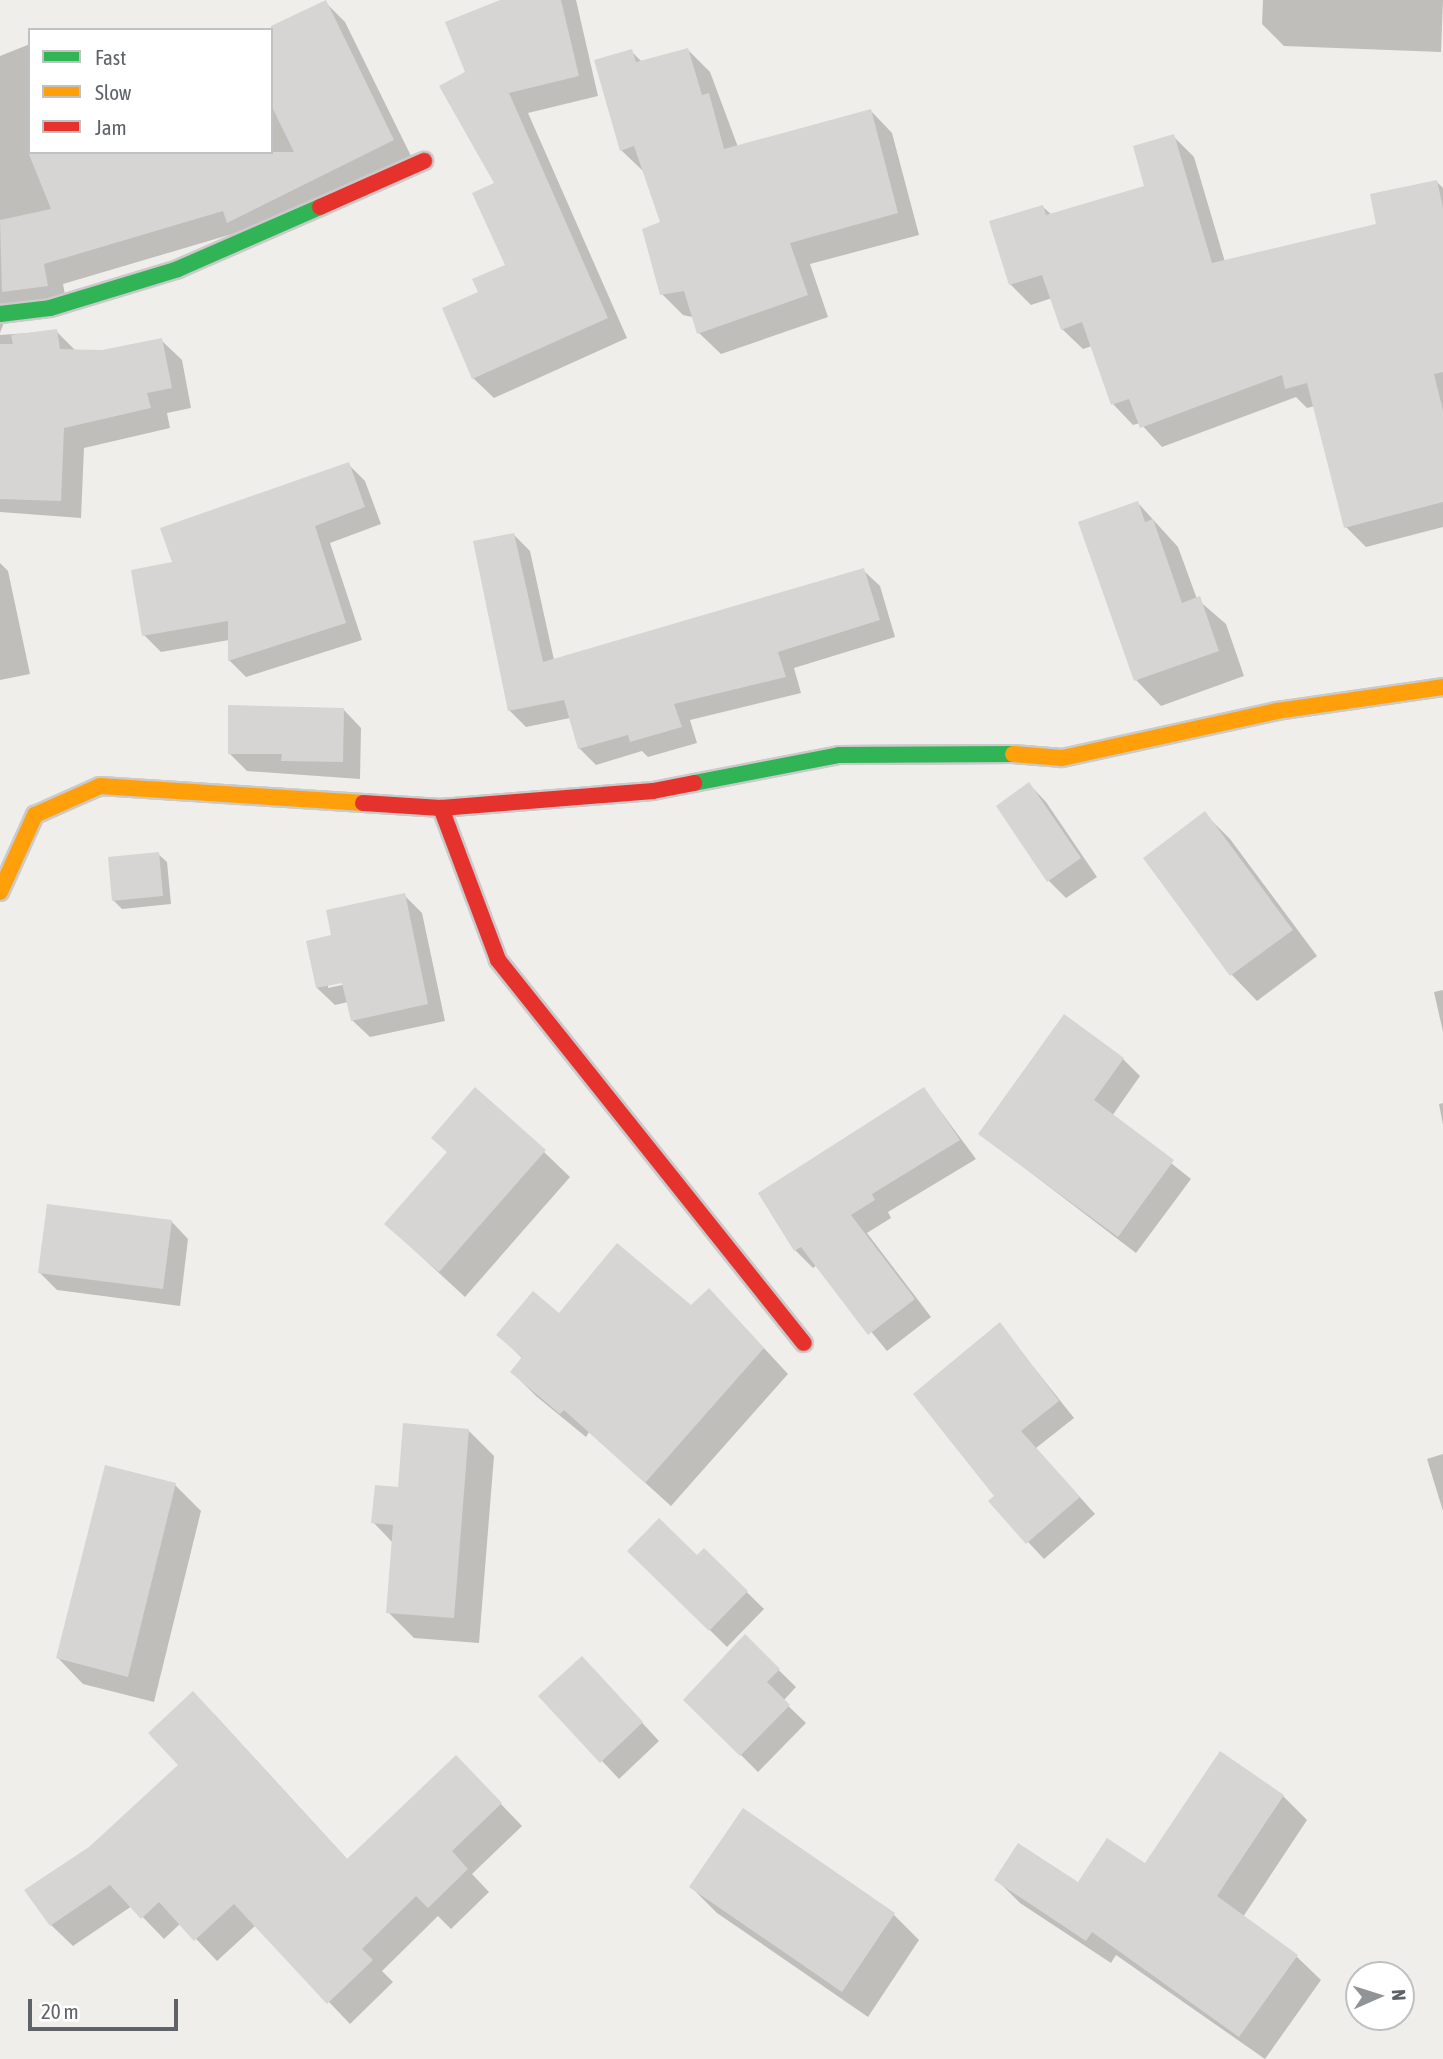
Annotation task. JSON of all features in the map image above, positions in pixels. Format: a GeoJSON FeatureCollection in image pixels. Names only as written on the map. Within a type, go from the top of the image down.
{"type":"FeatureCollection","features":[{"type":"Feature","properties":{"kind":"street"},"geometry":{"type":"LineString","coordinates":[[0,314],[50,308],[178,268],[424,161]]}},
{"type":"Feature","properties":{"kind":"street"},"geometry":{"type":"LineString","coordinates":[[0,892],[35,815],[100,786],[441,808],[653,791],[839,755],[989,752],[1062,758],[1277,711],[1443,687]]}},
{"type":"Feature","properties":{"kind":"street"},"geometry":{"type":"LineString","coordinates":[[441,808],[498,960],[804,1343]]}},
{"type":"Feature","properties":{"kind":"building"},"geometry":{"type":"Polygon","coordinates":[[[326,0],[394,140],[227,223],[223,211],[44,264],[48,286],[2,292],[0,220],[51,209],[29,154],[294,152],[273,109],[271,26],[326,0]]]}},
{"type":"Feature","properties":{"kind":"building"},"geometry":{"type":"Polygon","coordinates":[[[500,0],[561,0],[579,76],[509,93],[608,318],[472,379],[442,308],[478,292],[472,279],[505,265],[472,193],[494,183],[439,86],[465,72],[445,22],[500,0]]]}},
{"type":"Feature","properties":{"kind":"building"},"geometry":{"type":"Polygon","coordinates":[[[688,48],[702,95],[709,93],[724,149],[871,109],[898,213],[790,243],[808,295],[697,334],[684,291],[660,295],[642,229],[660,222],[634,146],[620,151],[594,60],[632,49],[636,62],[688,48]]]}},
{"type":"Feature","properties":{"kind":"building"},"geometry":{"type":"Polygon","coordinates":[[[1174,134],[1212,263],[1376,224],[1370,194],[1437,180],[1443,208],[1443,372],[1434,374],[1443,411],[1443,502],[1344,528],[1307,383],[1285,389],[1282,375],[1140,428],[1129,399],[1111,405],[1082,322],[1061,330],[1042,275],[1009,285],[989,221],[1043,205],[1046,215],[1144,186],[1133,146],[1174,134]]]}},
{"type":"Feature","properties":{"kind":"building"},"geometry":{"type":"Polygon","coordinates":[[[57,329],[60,349],[102,350],[162,338],[172,388],[147,393],[151,408],[64,428],[61,501],[0,499],[0,344],[13,344],[11,335],[57,329]]]}},
{"type":"Feature","properties":{"kind":"building"},"geometry":{"type":"Polygon","coordinates":[[[349,462],[365,507],[315,526],[346,623],[228,661],[228,621],[142,636],[131,570],[172,562],[160,528],[349,462]]]}},
{"type":"Feature","properties":{"kind":"building"},"geometry":{"type":"Polygon","coordinates":[[[1138,501],[1145,522],[1153,519],[1182,603],[1200,596],[1219,651],[1134,681],[1078,522],[1138,501]]]}},
{"type":"Feature","properties":{"kind":"building"},"geometry":{"type":"Polygon","coordinates":[[[514,533],[543,662],[864,568],[880,620],[778,652],[786,677],[674,704],[682,727],[630,742],[628,735],[578,749],[564,700],[508,711],[473,541],[514,533]]]}},
{"type":"Feature","properties":{"kind":"building"},"geometry":{"type":"Polygon","coordinates":[[[228,705],[344,708],[343,762],[281,761],[282,754],[228,754],[228,705]]]}},
{"type":"Feature","properties":{"kind":"building"},"geometry":{"type":"Polygon","coordinates":[[[1029,782],[1081,858],[1047,882],[996,806],[1029,782]]]}},
{"type":"Feature","properties":{"kind":"building"},"geometry":{"type":"Polygon","coordinates":[[[1205,811],[1293,930],[1230,976],[1143,858],[1205,811]]]}},
{"type":"Feature","properties":{"kind":"building"},"geometry":{"type":"Polygon","coordinates":[[[159,852],[163,896],[112,901],[108,857],[159,852]]]}},
{"type":"Feature","properties":{"kind":"building"},"geometry":{"type":"Polygon","coordinates":[[[405,893],[428,1004],[351,1021],[342,983],[316,988],[306,941],[331,935],[326,910],[405,893]]]}},
{"type":"Feature","properties":{"kind":"building"},"geometry":{"type":"Polygon","coordinates":[[[1064,1014],[1124,1058],[1094,1100],[1174,1160],[1118,1237],[978,1134],[1064,1014]]]}},
{"type":"Feature","properties":{"kind":"building"},"geometry":{"type":"Polygon","coordinates":[[[475,1087],[546,1150],[439,1272],[384,1224],[447,1152],[431,1138],[475,1087]]]}},
{"type":"Feature","properties":{"kind":"building"},"geometry":{"type":"Polygon","coordinates":[[[924,1087],[960,1140],[872,1194],[875,1200],[851,1215],[915,1299],[868,1335],[801,1247],[794,1251],[758,1193],[924,1087]]]}},
{"type":"Feature","properties":{"kind":"building"},"geometry":{"type":"Polygon","coordinates":[[[47,1204],[172,1220],[163,1289],[38,1273],[47,1204]]]}},
{"type":"Feature","properties":{"kind":"building"},"geometry":{"type":"Polygon","coordinates":[[[617,1243],[691,1305],[709,1288],[764,1348],[645,1483],[564,1410],[560,1414],[510,1372],[522,1357],[496,1335],[533,1291],[559,1313],[617,1243]]]}},
{"type":"Feature","properties":{"kind":"building"},"geometry":{"type":"Polygon","coordinates":[[[1000,1322],[1059,1401],[1021,1431],[1080,1497],[1026,1544],[988,1501],[994,1496],[913,1394],[1000,1322]]]}},
{"type":"Feature","properties":{"kind":"building"},"geometry":{"type":"Polygon","coordinates":[[[403,1423],[469,1429],[454,1618],[386,1613],[393,1525],[371,1523],[375,1485],[398,1487],[403,1423]]]}},
{"type":"Feature","properties":{"kind":"building"},"geometry":{"type":"Polygon","coordinates":[[[105,1465],[176,1483],[128,1677],[56,1658],[105,1465]]]}},
{"type":"Feature","properties":{"kind":"building"},"geometry":{"type":"Polygon","coordinates":[[[659,1518],[697,1555],[704,1548],[748,1591],[709,1631],[627,1551],[659,1518]]]}},
{"type":"Feature","properties":{"kind":"building"},"geometry":{"type":"Polygon","coordinates":[[[745,1634],[780,1669],[767,1682],[790,1705],[740,1756],[683,1700],[745,1634]]]}},
{"type":"Feature","properties":{"kind":"building"},"geometry":{"type":"Polygon","coordinates":[[[582,1656],[643,1722],[600,1763],[538,1696],[582,1656]]]}},
{"type":"Feature","properties":{"kind":"building"},"geometry":{"type":"Polygon","coordinates":[[[193,1691],[347,1859],[456,1755],[502,1803],[452,1851],[468,1869],[428,1908],[416,1896],[362,1949],[373,1960],[327,2004],[234,1904],[194,1941],[159,1902],[141,1919],[110,1885],[50,1926],[24,1890],[89,1847],[178,1765],[148,1733],[193,1691]]]}},
{"type":"Feature","properties":{"kind":"building"},"geometry":{"type":"Polygon","coordinates":[[[1220,1751],[1284,1795],[1217,1896],[1298,1955],[1239,2037],[1092,1932],[1086,1941],[994,1880],[1018,1843],[1078,1882],[1107,1838],[1145,1863],[1220,1751]]]}},
{"type":"Feature","properties":{"kind":"building"},"geometry":{"type":"Polygon","coordinates":[[[743,1808],[895,1913],[842,1992],[689,1887],[743,1808]]]}},
{"type":"Feature","properties":{"kind":"traffic: fast"},"geometry":{"type":"LineString","coordinates":[[0,314],[50,308],[178,269],[320,207]]}},
{"type":"Feature","properties":{"kind":"traffic: fast"},"geometry":{"type":"LineString","coordinates":[[694,783],[839,755],[1013,754]]}},
{"type":"Feature","properties":{"kind":"traffic: slow"},"geometry":{"type":"LineString","coordinates":[[1013,754],[1062,758],[1277,711],[1443,687]]}},
{"type":"Feature","properties":{"kind":"traffic: slow"},"geometry":{"type":"LineString","coordinates":[[0,892],[35,815],[100,786],[363,803]]}},
{"type":"Feature","properties":{"kind":"traffic: jam"},"geometry":{"type":"LineString","coordinates":[[320,207],[424,161]]}},
{"type":"Feature","properties":{"kind":"traffic: jam"},"geometry":{"type":"LineString","coordinates":[[363,803],[441,808],[653,791],[694,783]]}},
{"type":"Feature","properties":{"kind":"traffic: jam"},"geometry":{"type":"LineString","coordinates":[[441,808],[498,960],[804,1343]]}}]}
